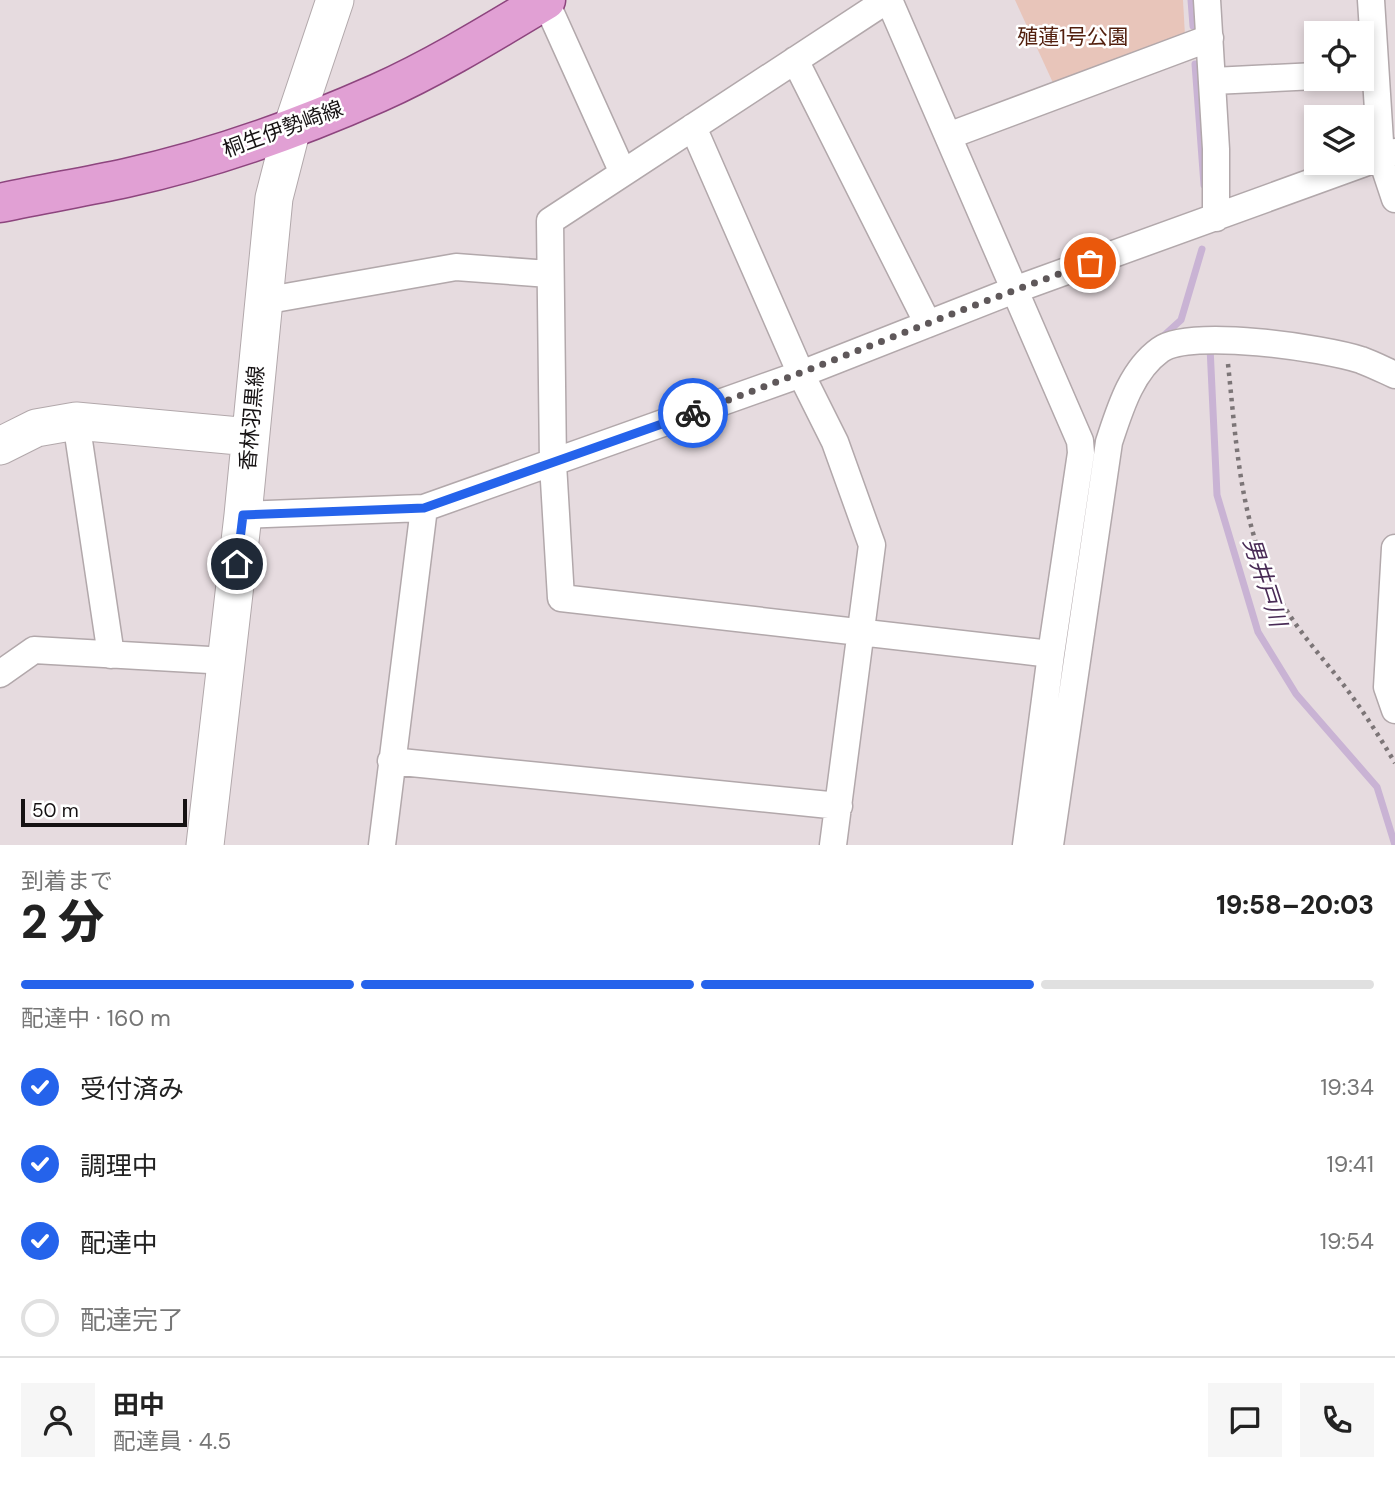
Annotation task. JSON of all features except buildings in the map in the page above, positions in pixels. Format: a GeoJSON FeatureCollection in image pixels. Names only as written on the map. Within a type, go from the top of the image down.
{"type":"FeatureCollection","features":[{"type":"Feature","properties":{"kind":"main road","name":"香林羽黒線"},"geometry":{"type":"LineString","coordinates":[[205,845],[243,515],[274,198],[292,128],[335,0]]}},
{"type":"Feature","properties":{"kind":"main road","name":"桐生伊勢崎線"},"geometry":{"type":"LineString","coordinates":[[0,203],[127,178],[292,128],[379,93],[461,51],[545,0]]}},
{"type":"Feature","properties":{"kind":"main road"},"geometry":{"type":"LineString","coordinates":[[0,446],[36,428],[76,421],[250,437]]}},
{"type":"Feature","properties":{"kind":"street"},"geometry":{"type":"LineString","coordinates":[[545,0],[623,173]]}},
{"type":"Feature","properties":{"kind":"street"},"geometry":{"type":"LineString","coordinates":[[1026,845],[1081,453],[1080,441],[888,0],[550,221],[553,464],[561,598],[1051,654]]}},
{"type":"Feature","properties":{"kind":"street"},"geometry":{"type":"LineString","coordinates":[[1207,0],[1216,149],[1216,218]]}},
{"type":"Feature","properties":{"kind":"street"},"geometry":{"type":"LineString","coordinates":[[1370,21],[1371,0]]}},
{"type":"Feature","properties":{"kind":"street"},"geometry":{"type":"LineString","coordinates":[[948,136],[1210,38]]}},
{"type":"Feature","properties":{"kind":"street"},"geometry":{"type":"LineString","coordinates":[[795,60],[928,324]]}},
{"type":"Feature","properties":{"kind":"street"},"geometry":{"type":"LineString","coordinates":[[1213,81],[1304,77]]}},
{"type":"Feature","properties":{"kind":"street"},"geometry":{"type":"LineString","coordinates":[[1373,91],[1395,199]]}},
{"type":"Feature","properties":{"kind":"street"},"geometry":{"type":"LineString","coordinates":[[693,127],[801,374],[835,442],[872,545],[833,845]]}},
{"type":"Feature","properties":{"kind":"street"},"geometry":{"type":"LineString","coordinates":[[243,515],[424,508],[801,374],[1014,290],[1388,154]]}},
{"type":"Feature","properties":{"kind":"street"},"geometry":{"type":"LineString","coordinates":[[263,301],[456,267],[549,274]]}},
{"type":"Feature","properties":{"kind":"street"},"geometry":{"type":"LineString","coordinates":[[1050,845],[1109,442],[1121,404],[1146,361],[1163,347],[1184,342],[1227,340],[1275,344],[1345,356],[1395,375]]}},
{"type":"Feature","properties":{"kind":"street"},"geometry":{"type":"LineString","coordinates":[[76,421],[111,654]]}},
{"type":"Feature","properties":{"kind":"street"},"geometry":{"type":"LineString","coordinates":[[382,845],[424,508]]}},
{"type":"Feature","properties":{"kind":"street"},"geometry":{"type":"LineString","coordinates":[[1395,548],[1387,687],[1395,710]]}},
{"type":"Feature","properties":{"kind":"street"},"geometry":{"type":"LineString","coordinates":[[0,674],[34,650],[227,661]]}},
{"type":"Feature","properties":{"kind":"street"},"geometry":{"type":"LineString","coordinates":[[391,761],[839,806]]}},
{"type":"Feature","properties":{"kind":"path"},"geometry":{"type":"LineString","coordinates":[[1227,355],[1238,469],[1246,512],[1258,552],[1283,604],[1304,638],[1359,705],[1395,764]]}},
{"type":"Feature","properties":{"kind":"green space","name":"殖蓮1号公園"},"geometry":{"type":"Polygon","coordinates":[[[1015,0],[1183,0],[1185,36],[1054,85],[1015,0]]]}},
{"type":"Feature","properties":{"kind":"waterway","name":"男井戸川"},"geometry":{"type":"LineString","coordinates":[[1191,0],[1193,26]]}},
{"type":"Feature","properties":{"kind":"waterway","name":"男井戸川"},"geometry":{"type":"LineString","coordinates":[[1195,64],[1204,185]]}},
{"type":"Feature","properties":{"kind":"waterway","name":"男井戸川"},"geometry":{"type":"LineString","coordinates":[[1160,339],[1181,320],[1202,249]]}},
{"type":"Feature","properties":{"kind":"waterway","name":"男井戸川"},"geometry":{"type":"LineString","coordinates":[[1210,347],[1217,495],[1258,632],[1296,694],[1377,787],[1395,845]]}},
{"type":"Feature","properties":{"kind":"way so far"},"geometry":{"type":"LineString","coordinates":[[693,413],[1090,263]]}},
{"type":"Feature","properties":{"kind":"route"},"geometry":{"type":"LineString","coordinates":[[237,564],[243,515],[424,508],[693,413]]}}]}
